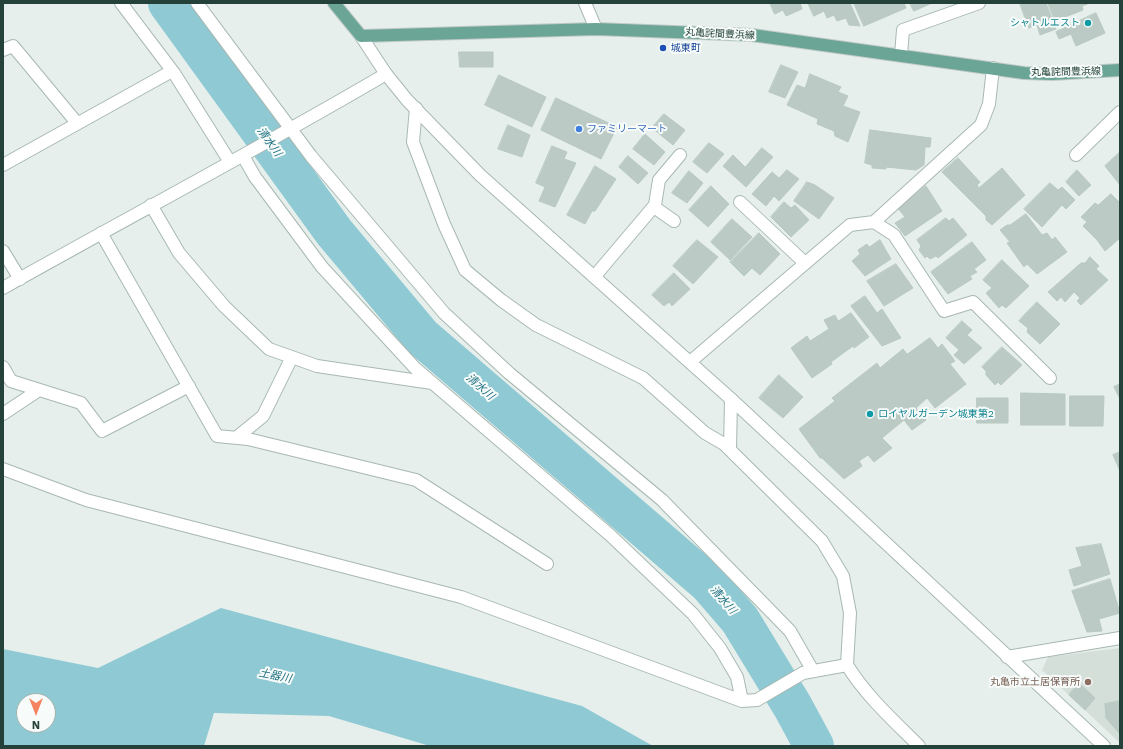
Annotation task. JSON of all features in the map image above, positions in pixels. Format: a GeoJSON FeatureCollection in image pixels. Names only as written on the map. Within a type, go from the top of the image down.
{"type":"FeatureCollection","features":[{"type":"Feature","properties":{"kind":"main road"},"geometry":{"type":"LineString","coordinates":[[334,3],[361,36]]}},
{"type":"Feature","properties":{"kind":"main road","name":"丸亀詫間豊浜線"},"geometry":{"type":"LineString","coordinates":[[361,36],[596,29],[752,35],[1024,73],[1052,74],[1120,70]]}},
{"type":"Feature","properties":{"kind":"street"},"geometry":{"type":"LineString","coordinates":[[121,3],[172,71],[230,162]]}},
{"type":"Feature","properties":{"kind":"street"},"geometry":{"type":"LineString","coordinates":[[197,3],[290,130],[379,238],[444,313],[510,373],[662,500],[790,631],[808,672]]}},
{"type":"Feature","properties":{"kind":"street"},"geometry":{"type":"LineString","coordinates":[[585,3],[596,29]]}},
{"type":"Feature","properties":{"kind":"street"},"geometry":{"type":"LineString","coordinates":[[901,55],[903,30],[979,3]]}},
{"type":"Feature","properties":{"kind":"street"},"geometry":{"type":"LineString","coordinates":[[361,36],[386,74],[416,108],[480,175],[731,399],[1104,746]]}},
{"type":"Feature","properties":{"kind":"street"},"geometry":{"type":"LineString","coordinates":[[3,50],[13,46],[77,123]]}},
{"type":"Feature","properties":{"kind":"street"},"geometry":{"type":"LineString","coordinates":[[690,362],[850,225],[874,222],[981,125],[989,104],[993,68]]}},
{"type":"Feature","properties":{"kind":"street"},"geometry":{"type":"LineString","coordinates":[[3,165],[172,71]]}},
{"type":"Feature","properties":{"kind":"street"},"geometry":{"type":"LineString","coordinates":[[3,288],[151,205],[290,130],[386,74]]}},
{"type":"Feature","properties":{"kind":"street"},"geometry":{"type":"LineString","coordinates":[[416,108],[413,142],[444,224],[465,270],[501,300],[536,325],[643,378],[705,433],[724,444],[822,541],[843,576],[850,613],[847,665],[854,677],[919,746]]}},
{"type":"Feature","properties":{"kind":"street"},"geometry":{"type":"LineString","coordinates":[[1076,154],[1120,112]]}},
{"type":"Feature","properties":{"kind":"street"},"geometry":{"type":"LineString","coordinates":[[594,277],[654,206],[659,180],[680,155]]}},
{"type":"Feature","properties":{"kind":"street"},"geometry":{"type":"LineString","coordinates":[[243,156],[255,177],[322,267],[415,368],[610,535],[692,614],[720,648],[737,677],[742,701]]}},
{"type":"Feature","properties":{"kind":"street"},"geometry":{"type":"LineString","coordinates":[[740,202],[805,263]]}},
{"type":"Feature","properties":{"kind":"street"},"geometry":{"type":"LineString","coordinates":[[151,205],[179,253],[224,306],[269,349],[317,366],[433,383]]}},
{"type":"Feature","properties":{"kind":"street"},"geometry":{"type":"LineString","coordinates":[[654,206],[674,221]]}},
{"type":"Feature","properties":{"kind":"street"},"geometry":{"type":"LineString","coordinates":[[874,222],[894,235],[944,311],[973,302],[1050,378]]}},
{"type":"Feature","properties":{"kind":"street"},"geometry":{"type":"LineString","coordinates":[[101,233],[217,436],[248,439],[416,480],[547,564]]}},
{"type":"Feature","properties":{"kind":"street"},"geometry":{"type":"LineString","coordinates":[[3,250],[20,278]]}},
{"type":"Feature","properties":{"kind":"street"},"geometry":{"type":"LineString","coordinates":[[236,438],[263,416],[292,357]]}},
{"type":"Feature","properties":{"kind":"street"},"geometry":{"type":"LineString","coordinates":[[3,367],[11,381],[81,403],[102,431],[189,386]]}},
{"type":"Feature","properties":{"kind":"street"},"geometry":{"type":"LineString","coordinates":[[3,414],[39,390]]}},
{"type":"Feature","properties":{"kind":"street"},"geometry":{"type":"LineString","coordinates":[[730,450],[731,399]]}},
{"type":"Feature","properties":{"kind":"street"},"geometry":{"type":"LineString","coordinates":[[3,469],[86,500],[461,597],[742,701],[757,700],[808,672],[847,665]]}},
{"type":"Feature","properties":{"kind":"street"},"geometry":{"type":"LineString","coordinates":[[1007,657],[1120,638]]}},
{"type":"Feature","properties":{"kind":"shaded area","name":"丸亀市立土居保育所"},"geometry":{"type":"Polygon","coordinates":[[[1120,648],[1120,743],[1042,670],[1048,657],[1120,648]]]}},
{"type":"Feature","properties":{"kind":"water","name":"土器川"},"geometry":{"type":"Polygon","coordinates":[[[221,608],[582,706],[653,746],[430,746],[329,716],[214,713],[204,746],[3,746],[3,649],[98,668],[221,608]]]}},
{"type":"Feature","properties":{"kind":"building"},"geometry":{"type":"Polygon","coordinates":[[[770,3],[800,3],[802,9],[786,16],[783,10],[775,14],[770,3]]]}},
{"type":"Feature","properties":{"kind":"building"},"geometry":{"type":"Polygon","coordinates":[[[808,3],[850,3],[860,26],[849,25],[846,18],[837,21],[834,15],[827,18],[824,11],[814,16],[808,3]]]}},
{"type":"Feature","properties":{"kind":"building"},"geometry":{"type":"Polygon","coordinates":[[[854,3],[904,3],[906,8],[864,26],[854,3]]]}},
{"type":"Feature","properties":{"kind":"building"},"geometry":{"type":"Polygon","coordinates":[[[910,3],[932,3],[914,11],[910,3]]]}},
{"type":"Feature","properties":{"kind":"building"},"geometry":{"type":"Polygon","coordinates":[[[1020,3],[1046,3],[1056,29],[1040,35],[1037,25],[1029,28],[1020,3]]]}},
{"type":"Feature","properties":{"kind":"building"},"geometry":{"type":"Polygon","coordinates":[[[1048,3],[1090,3],[1082,6],[1083,10],[1055,21],[1048,3]]]}},
{"type":"Feature","properties":{"kind":"building","name":"シャトルエスト"},"geometry":{"type":"Polygon","coordinates":[[[1096,13],[1105,33],[1076,46],[1071,34],[1059,39],[1056,32],[1096,13]]]}},
{"type":"Feature","properties":{"kind":"building"},"geometry":{"type":"Polygon","coordinates":[[[459,52],[493,52],[493,67],[460,67],[459,52]]]}},
{"type":"Feature","properties":{"kind":"building"},"geometry":{"type":"Polygon","coordinates":[[[781,65],[798,72],[785,98],[769,92],[781,65]]]}},
{"type":"Feature","properties":{"kind":"building"},"geometry":{"type":"Polygon","coordinates":[[[810,74],[841,87],[838,92],[848,96],[843,106],[860,112],[848,142],[835,136],[834,131],[817,124],[818,119],[787,105],[797,85],[805,88],[810,74]]]}},
{"type":"Feature","properties":{"kind":"building"},"geometry":{"type":"Polygon","coordinates":[[[499,75],[546,97],[532,127],[485,105],[499,75]]]}},
{"type":"Feature","properties":{"kind":"building","name":"ファミリーマート"},"geometry":{"type":"Polygon","coordinates":[[[556,98],[617,127],[601,159],[541,130],[556,98]]]}},
{"type":"Feature","properties":{"kind":"building"},"geometry":{"type":"Polygon","coordinates":[[[664,114],[685,130],[673,145],[652,128],[664,114]]]}},
{"type":"Feature","properties":{"kind":"building"},"geometry":{"type":"Polygon","coordinates":[[[508,125],[530,135],[522,157],[498,149],[508,125]]]}},
{"type":"Feature","properties":{"kind":"building"},"geometry":{"type":"Polygon","coordinates":[[[870,130],[931,138],[930,147],[925,147],[924,165],[916,170],[886,167],[886,169],[872,168],[872,165],[865,163],[870,130]]]}},
{"type":"Feature","properties":{"kind":"building"},"geometry":{"type":"Polygon","coordinates":[[[645,134],[665,152],[654,165],[633,149],[645,134]]]}},
{"type":"Feature","properties":{"kind":"building"},"geometry":{"type":"Polygon","coordinates":[[[709,143],[724,154],[707,173],[693,162],[709,143]]]}},
{"type":"Feature","properties":{"kind":"building"},"geometry":{"type":"Polygon","coordinates":[[[552,146],[567,152],[564,159],[576,163],[555,207],[539,201],[545,187],[536,183],[552,146]]]}},
{"type":"Feature","properties":{"kind":"building"},"geometry":{"type":"Polygon","coordinates":[[[762,148],[773,157],[746,187],[723,166],[733,155],[745,167],[762,148]]]}},
{"type":"Feature","properties":{"kind":"building"},"geometry":{"type":"Polygon","coordinates":[[[1120,152],[1120,185],[1105,166],[1120,152]]]}},
{"type":"Feature","properties":{"kind":"building"},"geometry":{"type":"Polygon","coordinates":[[[628,156],[648,173],[638,184],[619,167],[628,156]]]}},
{"type":"Feature","properties":{"kind":"building"},"geometry":{"type":"Polygon","coordinates":[[[958,158],[980,182],[977,185],[979,188],[1002,168],[1025,195],[992,225],[986,220],[986,216],[942,172],[958,158]]]}},
{"type":"Feature","properties":{"kind":"building"},"geometry":{"type":"Polygon","coordinates":[[[595,166],[616,179],[595,211],[592,211],[585,224],[567,215],[595,166]]]}},
{"type":"Feature","properties":{"kind":"building"},"geometry":{"type":"Polygon","coordinates":[[[787,170],[799,179],[779,201],[774,196],[766,206],[752,194],[772,172],[779,178],[787,170]]]}},
{"type":"Feature","properties":{"kind":"building"},"geometry":{"type":"Polygon","coordinates":[[[1077,170],[1091,185],[1079,196],[1066,182],[1077,170]]]}},
{"type":"Feature","properties":{"kind":"building"},"geometry":{"type":"Polygon","coordinates":[[[689,171],[703,183],[687,203],[672,193],[689,171]]]}},
{"type":"Feature","properties":{"kind":"building"},"geometry":{"type":"Polygon","coordinates":[[[807,182],[815,185],[834,198],[819,219],[794,201],[807,182]]]}},
{"type":"Feature","properties":{"kind":"building"},"geometry":{"type":"Polygon","coordinates":[[[1050,183],[1058,190],[1062,187],[1075,200],[1066,209],[1062,205],[1042,227],[1024,209],[1050,183]]]}},
{"type":"Feature","properties":{"kind":"building"},"geometry":{"type":"Polygon","coordinates":[[[711,186],[729,204],[708,227],[689,210],[711,186]]]}},
{"type":"Feature","properties":{"kind":"building"},"geometry":{"type":"Polygon","coordinates":[[[926,186],[942,211],[905,236],[895,223],[905,217],[897,207],[926,186]]]}},
{"type":"Feature","properties":{"kind":"building"},"geometry":{"type":"Polygon","coordinates":[[[1111,194],[1120,203],[1120,238],[1105,251],[1097,240],[1083,226],[1087,222],[1081,217],[1095,203],[1098,205],[1111,194]]]}},
{"type":"Feature","properties":{"kind":"building"},"geometry":{"type":"Polygon","coordinates":[[[784,202],[791,208],[795,205],[809,220],[791,237],[771,217],[784,202]]]}},
{"type":"Feature","properties":{"kind":"building"},"geometry":{"type":"Polygon","coordinates":[[[1026,214],[1042,235],[1047,233],[1052,240],[1055,237],[1067,252],[1037,274],[1027,264],[1024,267],[1007,243],[1010,242],[1000,230],[1026,214]]]}},
{"type":"Feature","properties":{"kind":"building"},"geometry":{"type":"Polygon","coordinates":[[[946,218],[949,221],[953,218],[967,235],[938,258],[936,256],[930,259],[927,256],[925,258],[919,250],[921,246],[917,240],[946,218]]]}},
{"type":"Feature","properties":{"kind":"building"},"geometry":{"type":"Polygon","coordinates":[[[732,219],[752,237],[730,260],[711,242],[732,219]]]}},
{"type":"Feature","properties":{"kind":"building"},"geometry":{"type":"Polygon","coordinates":[[[759,233],[780,254],[760,275],[752,268],[744,276],[730,262],[759,233]]]}},
{"type":"Feature","properties":{"kind":"building"},"geometry":{"type":"Polygon","coordinates":[[[697,240],[718,257],[693,284],[673,266],[697,240]]]}},
{"type":"Feature","properties":{"kind":"building"},"geometry":{"type":"Polygon","coordinates":[[[880,240],[891,259],[865,276],[852,261],[860,254],[858,250],[867,244],[869,247],[880,240]]]}},
{"type":"Feature","properties":{"kind":"building"},"geometry":{"type":"Polygon","coordinates":[[[972,242],[986,260],[974,269],[977,272],[970,276],[972,279],[948,294],[931,272],[972,242]]]}},
{"type":"Feature","properties":{"kind":"building"},"geometry":{"type":"Polygon","coordinates":[[[1090,257],[1099,266],[1096,269],[1108,280],[1081,305],[1077,301],[1080,298],[1074,292],[1065,302],[1061,297],[1057,301],[1048,292],[1081,263],[1085,263],[1090,257]]]}},
{"type":"Feature","properties":{"kind":"building"},"geometry":{"type":"Polygon","coordinates":[[[1002,260],[1029,286],[1006,308],[1002,305],[999,308],[986,293],[992,288],[983,280],[1002,260]]]}},
{"type":"Feature","properties":{"kind":"building"},"geometry":{"type":"Polygon","coordinates":[[[896,264],[913,288],[884,306],[867,281],[896,264]]]}},
{"type":"Feature","properties":{"kind":"building"},"geometry":{"type":"Polygon","coordinates":[[[674,273],[690,289],[672,306],[669,302],[664,306],[652,295],[674,273]]]}},
{"type":"Feature","properties":{"kind":"building"},"geometry":{"type":"Polygon","coordinates":[[[865,296],[877,313],[882,309],[901,338],[882,346],[851,306],[865,296]]]}},
{"type":"Feature","properties":{"kind":"building"},"geometry":{"type":"Polygon","coordinates":[[[1037,302],[1060,324],[1040,344],[1027,332],[1028,328],[1019,321],[1037,302]]]}},
{"type":"Feature","properties":{"kind":"building"},"geometry":{"type":"Polygon","coordinates":[[[851,313],[869,337],[854,348],[853,346],[831,362],[832,364],[812,378],[791,348],[807,336],[810,341],[829,329],[824,320],[835,315],[838,321],[851,313]]]}},
{"type":"Feature","properties":{"kind":"building"},"geometry":{"type":"Polygon","coordinates":[[[962,321],[972,330],[967,335],[982,348],[964,364],[954,355],[959,350],[946,338],[962,321]]]}},
{"type":"Feature","properties":{"kind":"building","name":"ロイヤルガーデン城東第2"},"geometry":{"type":"Polygon","coordinates":[[[930,338],[938,348],[942,344],[955,361],[950,364],[966,384],[935,408],[927,398],[916,408],[926,420],[912,430],[904,420],[882,438],[892,448],[874,462],[868,455],[859,461],[862,466],[844,479],[822,458],[820,458],[799,429],[835,401],[832,398],[877,363],[880,368],[903,349],[907,354],[930,338]]]}},
{"type":"Feature","properties":{"kind":"building"},"geometry":{"type":"Polygon","coordinates":[[[1002,347],[1022,365],[1001,385],[998,382],[995,385],[986,375],[986,371],[982,367],[1002,347]]]}},
{"type":"Feature","properties":{"kind":"building"},"geometry":{"type":"Polygon","coordinates":[[[779,375],[803,397],[783,418],[759,398],[779,375]]]}},
{"type":"Feature","properties":{"kind":"building"},"geometry":{"type":"Polygon","coordinates":[[[1120,384],[1120,399],[1114,387],[1120,384]]]}},
{"type":"Feature","properties":{"kind":"building"},"geometry":{"type":"Polygon","coordinates":[[[1021,393],[1065,394],[1065,425],[1021,425],[1021,393]]]}},
{"type":"Feature","properties":{"kind":"building"},"geometry":{"type":"Polygon","coordinates":[[[1070,396],[1104,396],[1103,426],[1070,426],[1070,396]]]}},
{"type":"Feature","properties":{"kind":"building"},"geometry":{"type":"Polygon","coordinates":[[[977,398],[1008,398],[1008,423],[977,423],[977,398]]]}},
{"type":"Feature","properties":{"kind":"building"},"geometry":{"type":"Polygon","coordinates":[[[1120,452],[1120,471],[1113,455],[1120,452]]]}},
{"type":"Feature","properties":{"kind":"building"},"geometry":{"type":"Polygon","coordinates":[[[1101,544],[1110,574],[1074,586],[1069,570],[1082,566],[1076,548],[1101,544]]]}},
{"type":"Feature","properties":{"kind":"building"},"geometry":{"type":"Polygon","coordinates":[[[1110,579],[1120,613],[1099,619],[1102,631],[1087,632],[1072,591],[1110,579]]]}},
{"type":"Feature","properties":{"kind":"building"},"geometry":{"type":"Polygon","coordinates":[[[1079,683],[1095,698],[1085,710],[1069,695],[1079,683]]]}},
{"type":"Feature","properties":{"kind":"building"},"geometry":{"type":"Polygon","coordinates":[[[1120,701],[1120,734],[1106,718],[1105,704],[1120,701]]]}},
{"type":"Feature","properties":{"kind":"waterway","name":"清水川"},"geometry":{"type":"LineString","coordinates":[[168,3],[334,232],[422,337],[708,583],[740,620],[793,707],[814,746]]}},
{"type":"Feature","properties":{"kind":"place","name":"シャトルエスト"},"geometry":{"type":"Point","coordinates":[1088,23]}},
{"type":"Feature","properties":{"kind":"place","name":"城東町"},"geometry":{"type":"Point","coordinates":[663,48]}},
{"type":"Feature","properties":{"kind":"place","name":"ファミリーマート"},"geometry":{"type":"Point","coordinates":[579,129]}},
{"type":"Feature","properties":{"kind":"place","name":"ロイヤルガーデン城東第2"},"geometry":{"type":"Point","coordinates":[870,414]}},
{"type":"Feature","properties":{"kind":"place","name":"丸亀市立土居保育所"},"geometry":{"type":"Point","coordinates":[1088,682]}}]}
